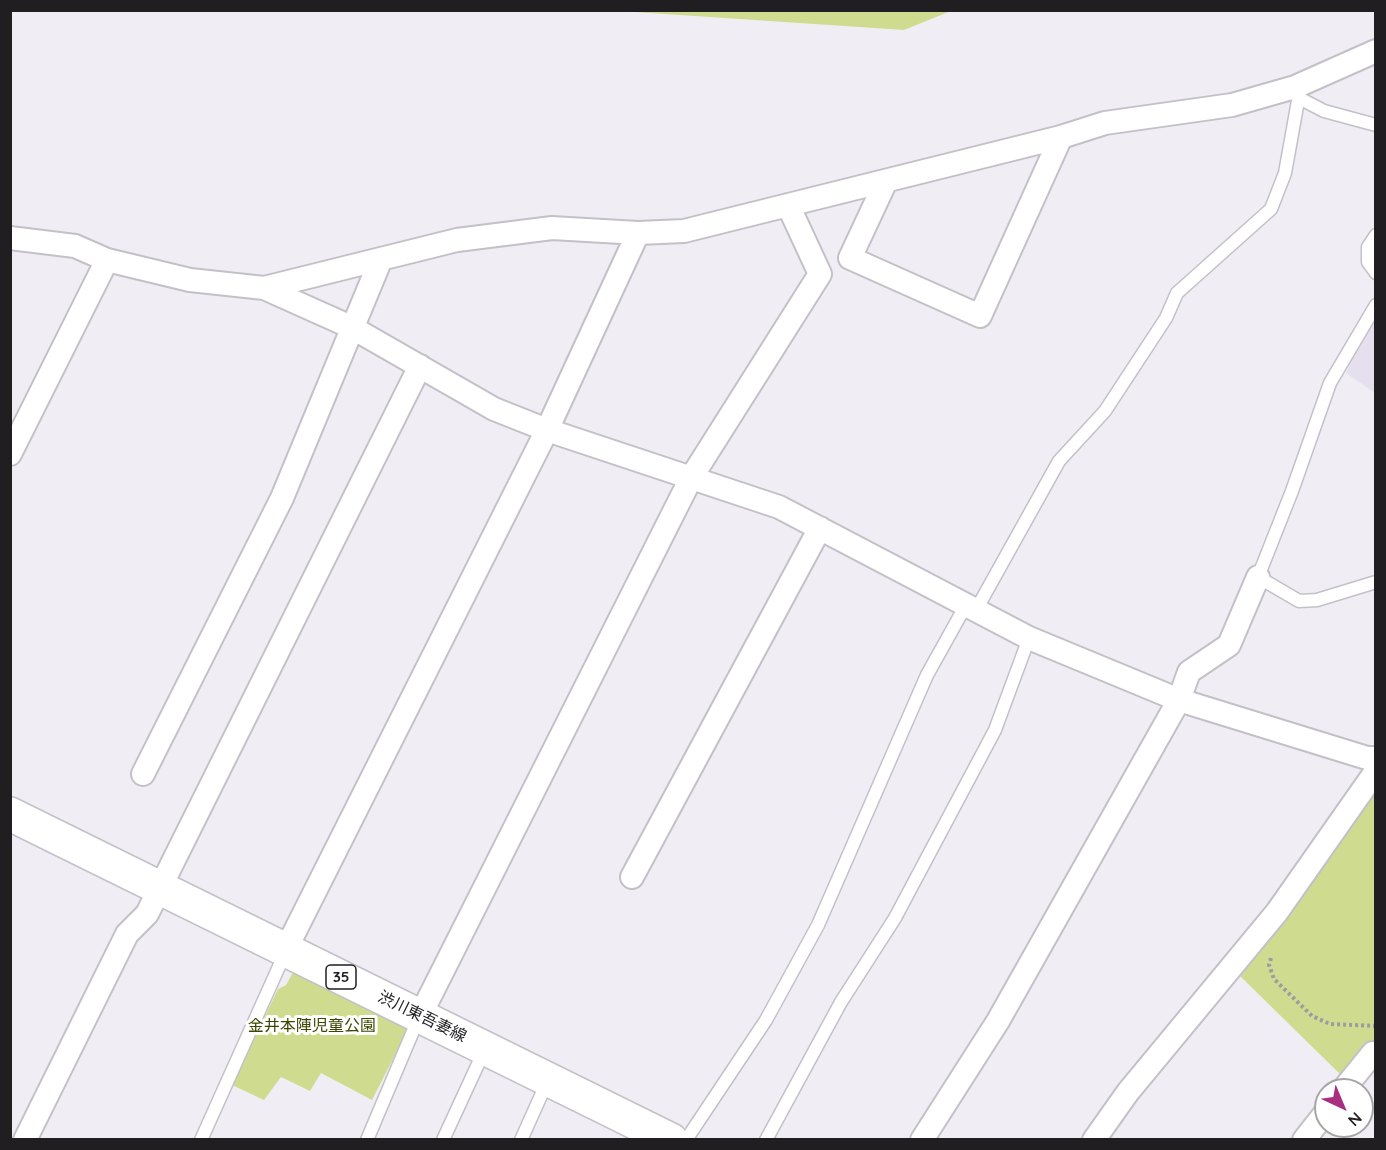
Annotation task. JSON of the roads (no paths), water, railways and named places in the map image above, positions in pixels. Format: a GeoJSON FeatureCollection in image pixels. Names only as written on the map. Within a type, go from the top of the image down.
{"type":"FeatureCollection","features":[{"type":"Feature","properties":{"kind":"main road","name":"渋川東吾妻線"},"geometry":{"type":"LineString","coordinates":[[10,814],[674,1139]]}},
{"type":"Feature","properties":{"kind":"street"},"geometry":{"type":"LineString","coordinates":[[264,288],[457,240],[552,228],[638,234],[684,231],[1061,137],[1105,123],[1232,105],[1300,91],[1376,51]]}},
{"type":"Feature","properties":{"kind":"street"},"geometry":{"type":"LineString","coordinates":[[886,181],[850,258],[980,316],[1061,137]]}},
{"type":"Feature","properties":{"kind":"street"},"geometry":{"type":"LineString","coordinates":[[420,1016],[691,478],[820,274],[789,206]]}},
{"type":"Feature","properties":{"kind":"street"},"geometry":{"type":"LineString","coordinates":[[286,950],[548,430],[638,234]]}},
{"type":"Feature","properties":{"kind":"street"},"geometry":{"type":"LineString","coordinates":[[10,238],[75,246],[107,260],[190,280],[264,288],[351,327],[494,409],[548,430],[779,507],[1029,638],[1179,700],[1367,758],[1376,758]]}},
{"type":"Feature","properties":{"kind":"street"},"geometry":{"type":"LineString","coordinates":[[143,774],[282,498],[381,259]]}},
{"type":"Feature","properties":{"kind":"street"},"geometry":{"type":"LineString","coordinates":[[10,454],[107,260]]}},
{"type":"Feature","properties":{"kind":"street"},"geometry":{"type":"LineString","coordinates":[[25,1140],[127,934],[147,914],[420,366]]}},
{"type":"Feature","properties":{"kind":"street"},"geometry":{"type":"LineString","coordinates":[[632,877],[820,528]]}},
{"type":"Feature","properties":{"kind":"street"},"geometry":{"type":"LineString","coordinates":[[922,1140],[998,1021],[1179,700],[1189,672],[1228,645],[1258,577]]}},
{"type":"Feature","properties":{"kind":"street"},"geometry":{"type":"LineString","coordinates":[[1094,1140],[1128,1092],[1277,912],[1376,771]]}},
{"type":"Feature","properties":{"kind":"street"},"geometry":{"type":"LineString","coordinates":[[1353,1078],[1374,1052]]}},
{"type":"Feature","properties":{"kind":"street"},"geometry":{"type":"LineString","coordinates":[[1304,1140],[1314,1127]]}},
{"type":"Feature","properties":{"kind":"lane"},"geometry":{"type":"LineString","coordinates":[[674,1139],[766,1020],[818,925],[927,675],[971,608],[1059,461],[1106,411],[1166,318],[1177,293],[1271,209],[1285,172],[1300,91],[1324,111],[1376,124]]}},
{"type":"Feature","properties":{"kind":"lane"},"geometry":{"type":"LineString","coordinates":[[1376,235],[1368,247],[1368,262],[1376,273]]}},
{"type":"Feature","properties":{"kind":"lane"},"geometry":{"type":"LineString","coordinates":[[1376,305],[1330,382],[1292,491],[1258,577],[1299,601],[1317,600],[1376,582]]}},
{"type":"Feature","properties":{"kind":"lane"},"geometry":{"type":"LineString","coordinates":[[765,1140],[841,1002],[895,918],[995,730],[1029,638]]}},
{"type":"Feature","properties":{"kind":"lane"},"geometry":{"type":"LineString","coordinates":[[201,1140],[286,950]]}},
{"type":"Feature","properties":{"kind":"lane"},"geometry":{"type":"LineString","coordinates":[[367,1140],[420,1016]]}},
{"type":"Feature","properties":{"kind":"lane"},"geometry":{"type":"LineString","coordinates":[[444,1140],[486,1048]]}},
{"type":"Feature","properties":{"kind":"lane"},"geometry":{"type":"LineString","coordinates":[[521,1140],[549,1078]]}},
{"type":"Feature","properties":{"kind":"park label","name":"金井本陣児童公園"},"geometry":{"type":"Point","coordinates":[312,1026]}}]}
